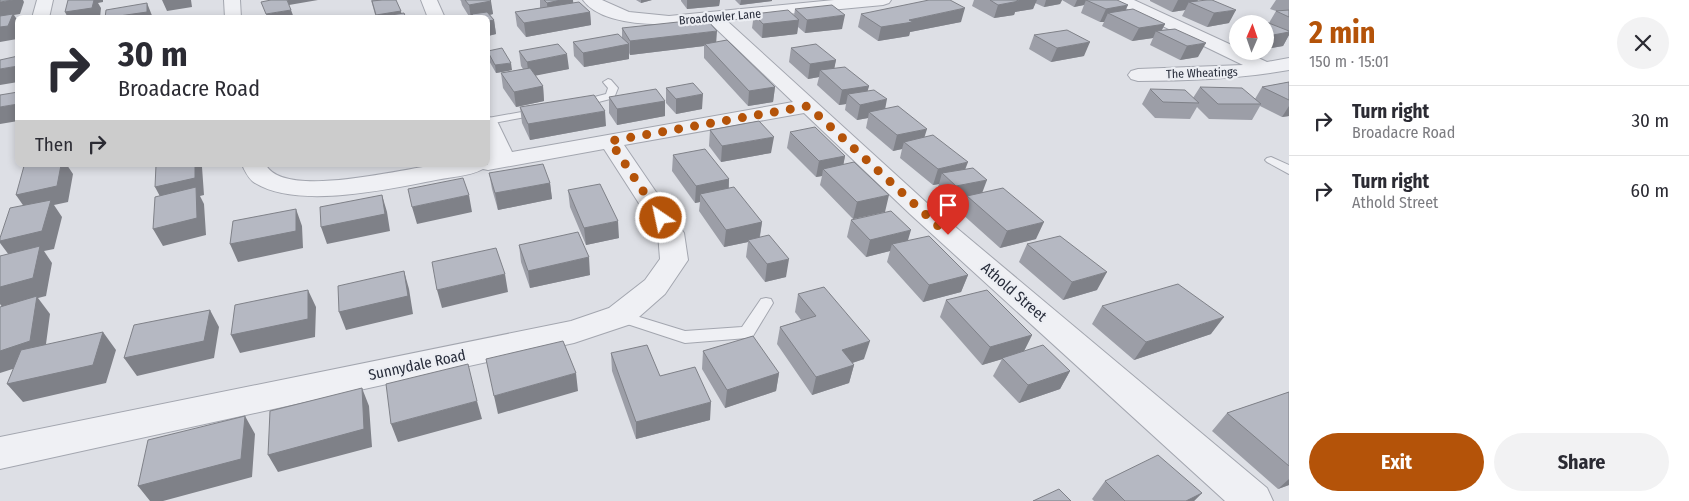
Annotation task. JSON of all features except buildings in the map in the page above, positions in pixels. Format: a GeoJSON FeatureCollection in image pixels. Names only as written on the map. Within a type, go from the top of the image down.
{"type":"FeatureCollection","features":[{"type":"Feature","properties":{"kind":"street"},"geometry":{"type":"LineString","coordinates":[[41,15],[45,0]]}},
{"type":"Feature","properties":{"kind":"street"},"geometry":{"type":"LineString","coordinates":[[232,0],[233,15]]}},
{"type":"Feature","properties":{"kind":"street"},"geometry":{"type":"LineString","coordinates":[[429,0],[436,15]]}},
{"type":"Feature","properties":{"kind":"street","name":"Broadowler Lane"},"geometry":{"type":"LineString","coordinates":[[591,0],[617,13],[650,20],[714,18],[816,3],[883,0]]}},
{"type":"Feature","properties":{"kind":"street","name":"The Wheatings"},"geometry":{"type":"LineString","coordinates":[[1121,0],[1266,69]]}},
{"type":"Feature","properties":{"kind":"street","name":"Athold Street"},"geometry":{"type":"LineString","coordinates":[[714,18],[919,209],[1253,501]]}},
{"type":"Feature","properties":{"kind":"street","name":"The Wheatings"},"geometry":{"type":"LineString","coordinates":[[1121,64],[1138,79],[1211,75],[1266,69],[1289,64]]}},
{"type":"Feature","properties":{"kind":"street"},"geometry":{"type":"LineString","coordinates":[[490,132],[496,161],[808,106]]}},
{"type":"Feature","properties":{"kind":"street","name":"Sunnydale Road"},"geometry":{"type":"LineString","coordinates":[[0,453],[574,332],[620,316],[654,287],[674,260],[671,233],[610,141]]}},
{"type":"Feature","properties":{"kind":"street"},"geometry":{"type":"LineString","coordinates":[[255,167],[262,177],[280,185],[307,189],[344,187],[462,167]]}},
{"type":"Feature","properties":{"kind":"lane"},"geometry":{"type":"LineString","coordinates":[[572,105],[600,100],[610,96],[613,88],[608,82]]}},
{"type":"Feature","properties":{"kind":"lane"},"geometry":{"type":"LineString","coordinates":[[490,123],[553,109]]}},
{"type":"Feature","properties":{"kind":"lane"},"geometry":{"type":"LineString","coordinates":[[1271,160],[1289,170]]}},
{"type":"Feature","properties":{"kind":"lane"},"geometry":{"type":"LineString","coordinates":[[620,316],[685,337],[747,332],[766,302]]}},
{"type":"Feature","properties":{"kind":"route"},"geometry":{"type":"LineString","coordinates":[[661,218],[610,141],[808,106],[948,235]]}}]}
